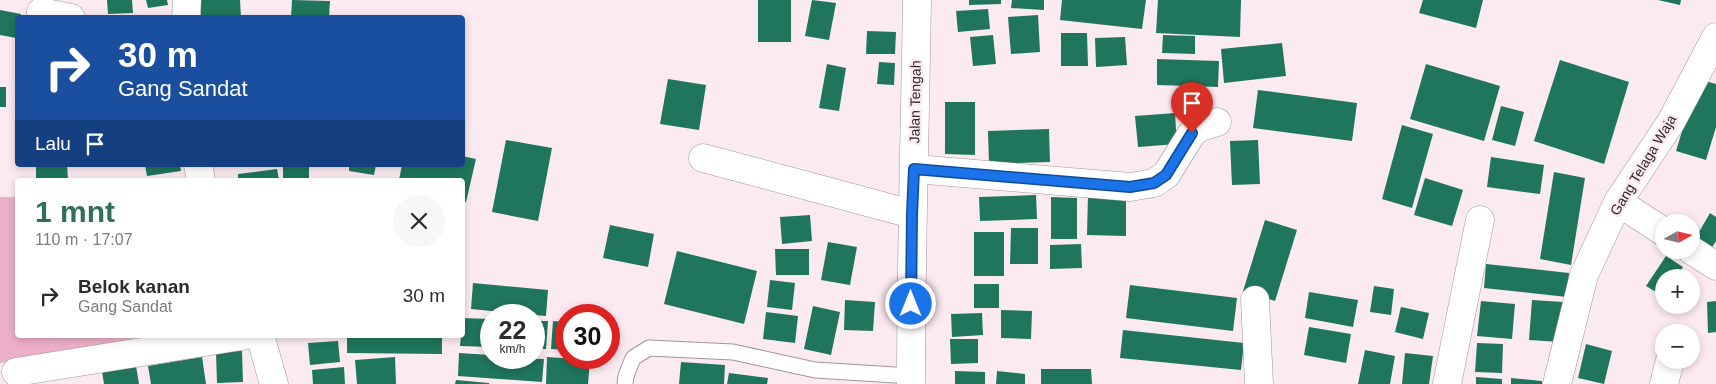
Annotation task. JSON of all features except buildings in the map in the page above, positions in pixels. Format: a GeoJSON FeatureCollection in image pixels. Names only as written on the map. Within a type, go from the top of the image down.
{"type":"FeatureCollection","features":[{"type":"Feature","properties":{"kind":"street"},"geometry":{"type":"LineString","coordinates":[[186,15],[187,0]]}},
{"type":"Feature","properties":{"kind":"street","name":"Jalan Tengah"},"geometry":{"type":"LineString","coordinates":[[910,380],[917,0]]}},
{"type":"Feature","properties":{"kind":"street"},"geometry":{"type":"LineString","coordinates":[[41,12],[56,15]]}},
{"type":"Feature","properties":{"kind":"street","name":"Gang Telaga Waja"},"geometry":{"type":"LineString","coordinates":[[1557,384],[1584,274],[1618,202],[1671,122],[1716,37]]}},
{"type":"Feature","properties":{"kind":"street"},"geometry":{"type":"LineString","coordinates":[[914,169],[1130,187],[1154,183],[1166,175],[1192,133],[1200,126],[1217,122]]}},
{"type":"Feature","properties":{"kind":"street"},"geometry":{"type":"LineString","coordinates":[[703,158],[912,214]]}},
{"type":"Feature","properties":{"kind":"street"},"geometry":{"type":"LineString","coordinates":[[1618,202],[1655,226]]}},
{"type":"Feature","properties":{"kind":"street"},"geometry":{"type":"LineString","coordinates":[[1447,384],[1480,220]]}},
{"type":"Feature","properties":{"kind":"street"},"geometry":{"type":"LineString","coordinates":[[1700,256],[1716,266]]}},
{"type":"Feature","properties":{"kind":"street"},"geometry":{"type":"LineString","coordinates":[[1254,300],[1259,384]]}},
{"type":"Feature","properties":{"kind":"street"},"geometry":{"type":"LineString","coordinates":[[16,372],[229,338]]}},
{"type":"Feature","properties":{"kind":"street"},"geometry":{"type":"LineString","coordinates":[[261,338],[274,384]]}},
{"type":"Feature","properties":{"kind":"street"},"geometry":{"type":"LineString","coordinates":[[1664,384],[1668,369]]}},
{"type":"Feature","properties":{"kind":"lane"},"geometry":{"type":"LineString","coordinates":[[625,384],[633,358],[650,348],[733,352],[815,370],[910,380]]}},
{"type":"Feature","properties":{"kind":"shaded area"},"geometry":{"type":"Polygon","coordinates":[[[0,197],[15,197],[15,338],[136,338],[0,363],[0,197]]]}},
{"type":"Feature","properties":{"kind":"route"},"geometry":{"type":"LineString","coordinates":[[911,304],[914,169],[1130,187],[1154,183],[1166,175],[1192,133]]}}]}
